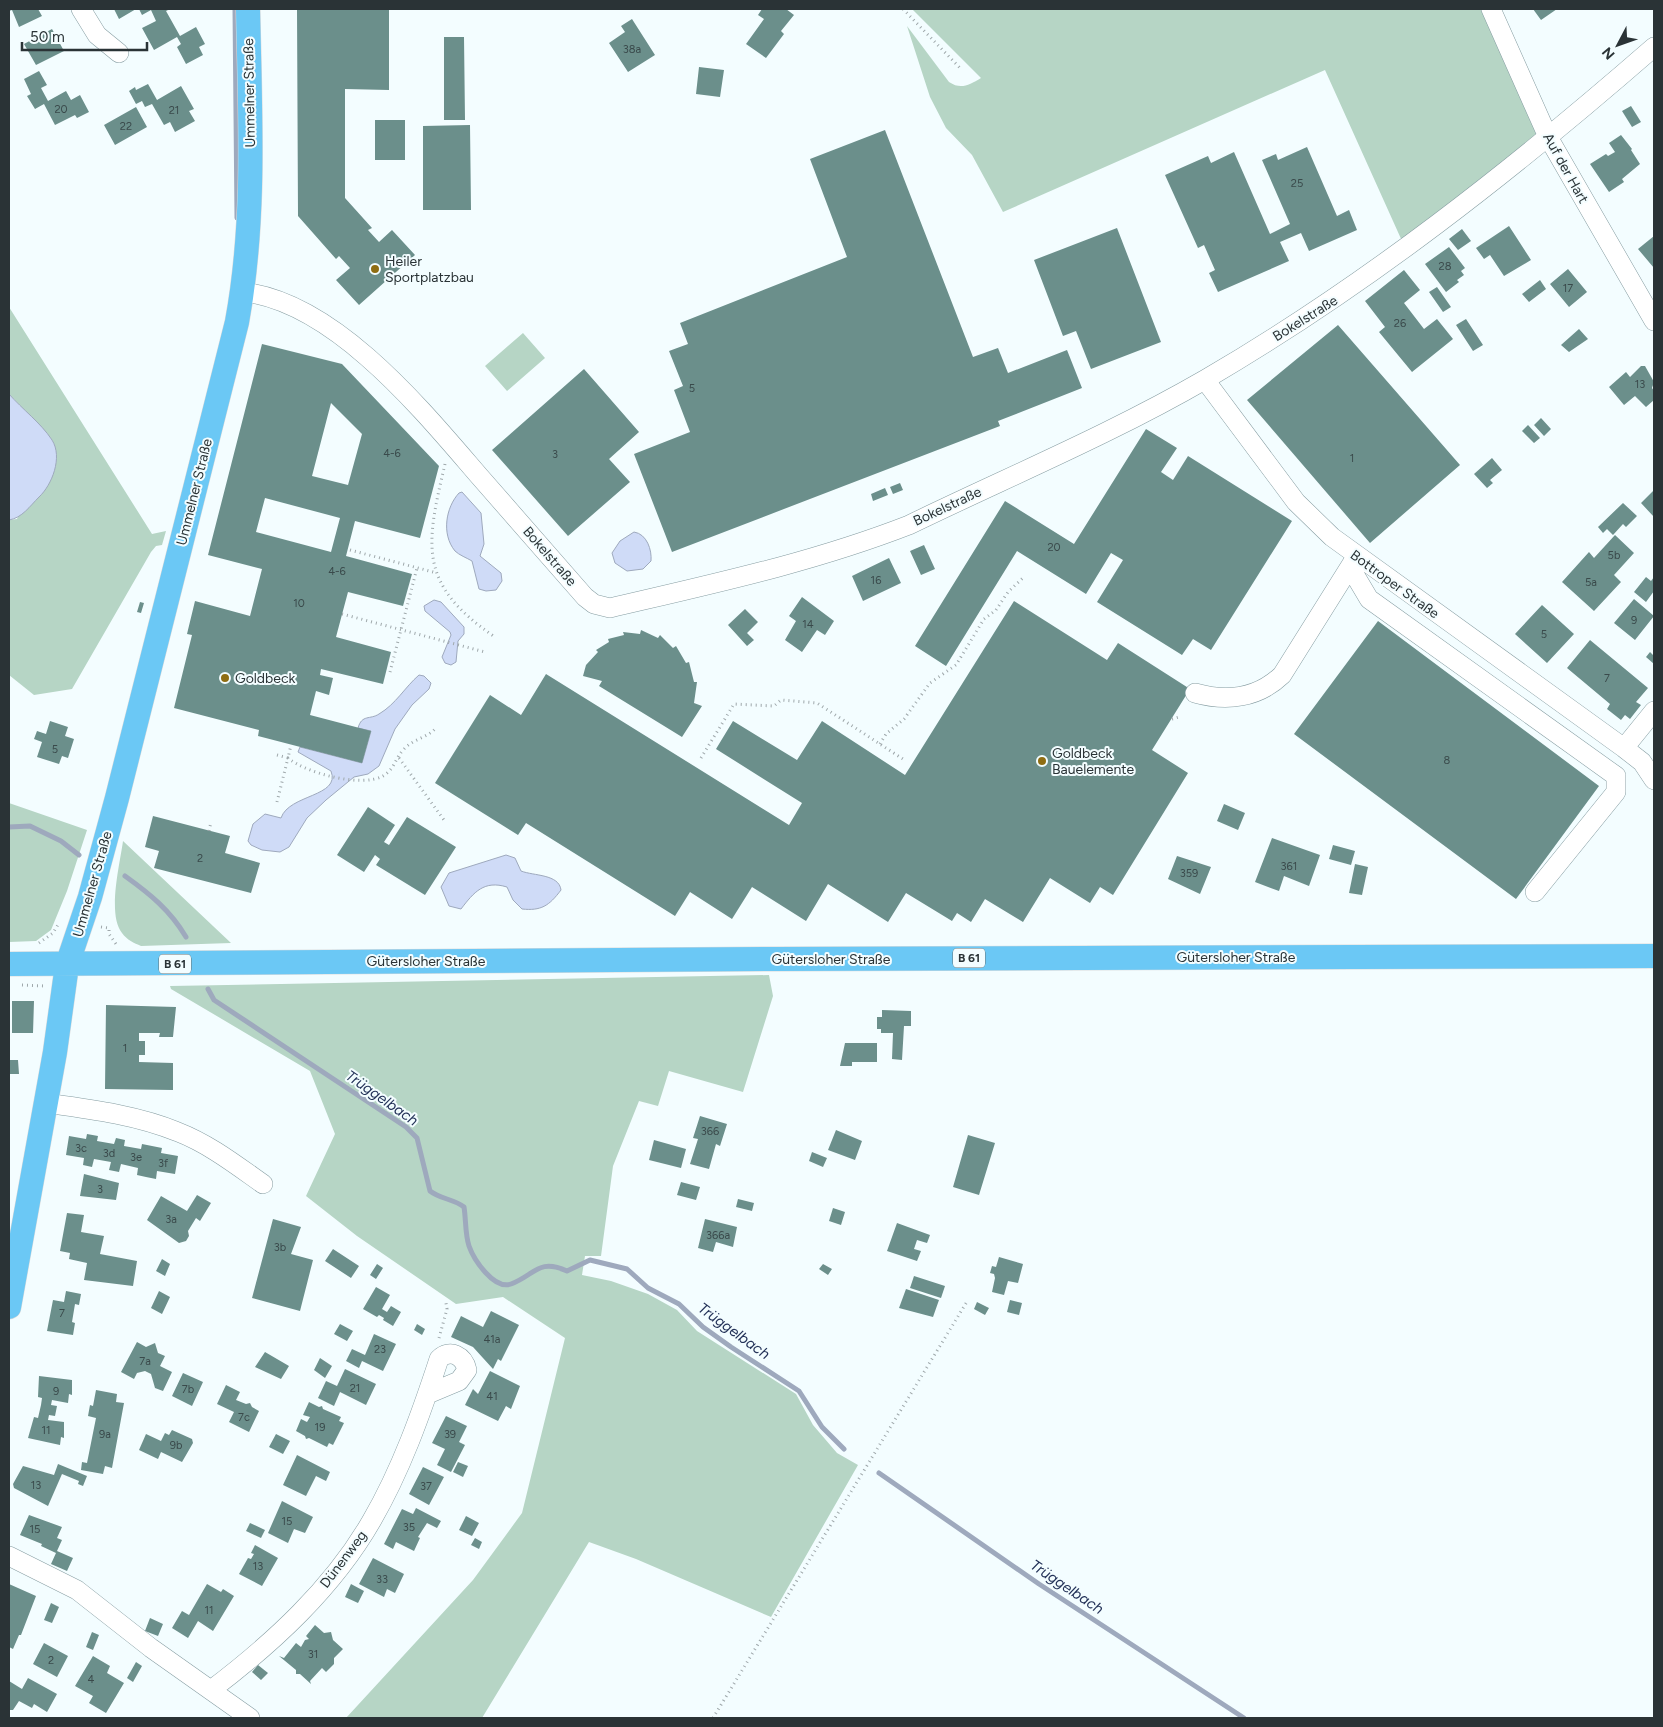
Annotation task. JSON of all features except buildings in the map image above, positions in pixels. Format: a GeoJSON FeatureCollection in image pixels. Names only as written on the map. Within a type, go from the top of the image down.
{"type":"FeatureCollection","features":[{"type":"Feature","properties":{"kind":"main road","name":"Ummelner Straße"},"geometry":{"type":"LineString","coordinates":[[9,1307],[46,1103],[67,965],[90,897],[117,798],[235,332],[243,292],[251,176],[248,9]]}},
{"type":"Feature","properties":{"kind":"main road","name":"Gütersloher Straße"},"geometry":{"type":"LineString","coordinates":[[9,964],[1654,956]]}},
{"type":"Feature","properties":{"kind":"street"},"geometry":{"type":"LineString","coordinates":[[81,9],[97,36],[119,53]]}},
{"type":"Feature","properties":{"kind":"street","name":"Auf der Hart"},"geometry":{"type":"LineString","coordinates":[[1491,9],[1548,137],[1654,321]]}},
{"type":"Feature","properties":{"kind":"street","name":"Bokelstraße"},"geometry":{"type":"LineString","coordinates":[[243,292],[253,293],[290,307],[347,341],[388,375],[585,597],[594,604],[610,608],[774,570],[873,539],[909,525],[1144,413],[1205,380],[1355,285],[1548,137],[1654,47]]}},
{"type":"Feature","properties":{"kind":"street","name":"Bottroper Straße"},"geometry":{"type":"LineString","coordinates":[[1205,380],[1296,502],[1354,561],[1624,748],[1642,762],[1654,780]]}},
{"type":"Feature","properties":{"kind":"street"},"geometry":{"type":"LineString","coordinates":[[1195,693],[1216,699],[1251,694],[1270,687],[1282,675],[1354,561]]}},
{"type":"Feature","properties":{"kind":"street"},"geometry":{"type":"LineString","coordinates":[[1354,561],[1369,599],[1616,776],[1616,792],[1535,892]]}},
{"type":"Feature","properties":{"kind":"street"},"geometry":{"type":"LineString","coordinates":[[1624,748],[1654,711]]}},
{"type":"Feature","properties":{"kind":"street"},"geometry":{"type":"LineString","coordinates":[[46,1103],[126,1117],[176,1131],[224,1156],[263,1184]]}},
{"type":"Feature","properties":{"kind":"street"},"geometry":{"type":"LineString","coordinates":[[428,1394],[459,1381],[467,1370],[465,1362],[458,1356],[444,1354],[439,1359]]}},
{"type":"Feature","properties":{"kind":"street","name":"Dünenweg"},"geometry":{"type":"LineString","coordinates":[[211,1690],[269,1642],[299,1614],[341,1567],[386,1495],[415,1429],[439,1359]]}},
{"type":"Feature","properties":{"kind":"street"},"geometry":{"type":"LineString","coordinates":[[9,1556],[77,1590],[150,1648],[250,1718]]}},
{"type":"Feature","properties":{"kind":"path"},"geometry":{"type":"LineString","coordinates":[[903,9],[962,70]]}},
{"type":"Feature","properties":{"kind":"path"},"geometry":{"type":"LineString","coordinates":[[455,449],[447,458],[432,520],[430,541],[438,574],[446,593],[461,611],[495,637]]}},
{"type":"Feature","properties":{"kind":"path"},"geometry":{"type":"LineString","coordinates":[[350,550],[438,574]]}},
{"type":"Feature","properties":{"kind":"path"},"geometry":{"type":"LineString","coordinates":[[390,672],[416,568]]}},
{"type":"Feature","properties":{"kind":"path"},"geometry":{"type":"LineString","coordinates":[[880,744],[886,734],[904,719],[930,683],[956,665],[984,619],[996,610],[1008,592],[1025,576]]}},
{"type":"Feature","properties":{"kind":"path"},"geometry":{"type":"LineString","coordinates":[[342,614],[485,652]]}},
{"type":"Feature","properties":{"kind":"path"},"geometry":{"type":"LineString","coordinates":[[701,758],[734,704],[774,706],[781,700],[817,703],[906,761]]}},
{"type":"Feature","properties":{"kind":"path"},"geometry":{"type":"LineString","coordinates":[[1172,719],[1179,717]]}},
{"type":"Feature","properties":{"kind":"path"},"geometry":{"type":"LineString","coordinates":[[278,755],[288,758],[297,765],[324,774],[359,782],[382,776],[391,770],[410,744],[424,738],[436,728]]}},
{"type":"Feature","properties":{"kind":"path"},"geometry":{"type":"LineString","coordinates":[[277,802],[291,745]]}},
{"type":"Feature","properties":{"kind":"path"},"geometry":{"type":"LineString","coordinates":[[398,758],[444,820]]}},
{"type":"Feature","properties":{"kind":"path"},"geometry":{"type":"LineString","coordinates":[[208,831],[211,822]]}},
{"type":"Feature","properties":{"kind":"path"},"geometry":{"type":"LineString","coordinates":[[713,1718],[968,1300]]}},
{"type":"Feature","properties":{"kind":"path"},"geometry":{"type":"LineString","coordinates":[[439,1359],[438,1343],[447,1309],[446,1303]]}},
{"type":"Feature","properties":{"kind":"green space"},"geometry":{"type":"Polygon","coordinates":[[[912,9],[1483,9],[1537,135],[1402,241],[1325,70],[1003,212],[972,155],[946,128],[930,97],[907,26],[949,82],[957,86],[965,86],[981,78],[912,9]]]}},
{"type":"Feature","properties":{"kind":"green space"},"geometry":{"type":"Polygon","coordinates":[[[9,307],[152,534],[166,531],[162,545],[156,546],[151,552],[72,689],[34,695],[9,675],[9,520],[17,519],[53,441],[9,394],[9,307]]]}},
{"type":"Feature","properties":{"kind":"green space"},"geometry":{"type":"Polygon","coordinates":[[[523,333],[545,358],[507,391],[485,366],[523,333]]]}},
{"type":"Feature","properties":{"kind":"green space"},"geometry":{"type":"Polygon","coordinates":[[[9,803],[87,830],[67,891],[51,930],[36,941],[9,942],[9,803]]]}},
{"type":"Feature","properties":{"kind":"green space"},"geometry":{"type":"Polygon","coordinates":[[[123,841],[231,943],[141,946],[126,938],[118,925],[115,914],[117,875],[123,841]]]}},
{"type":"Feature","properties":{"kind":"green space"},"geometry":{"type":"Polygon","coordinates":[[[769,975],[773,996],[743,1092],[669,1071],[658,1106],[639,1101],[613,1166],[601,1256],[585,1256],[582,1275],[611,1281],[648,1294],[677,1310],[697,1331],[796,1394],[813,1425],[837,1453],[858,1465],[771,1617],[636,1559],[589,1542],[482,1718],[346,1718],[473,1580],[522,1513],[565,1338],[503,1297],[456,1304],[357,1236],[306,1196],[335,1134],[310,1071],[171,989],[170,986],[769,975]]]}},
{"type":"Feature","properties":{"kind":"water"},"geometry":{"type":"Polygon","coordinates":[[[9,394],[48,434],[55,447],[56,462],[52,478],[44,492],[22,514],[9,520],[9,394]]]}},
{"type":"Feature","properties":{"kind":"water"},"geometry":{"type":"Polygon","coordinates":[[[462,492],[481,513],[484,544],[480,556],[501,573],[502,581],[496,590],[486,591],[479,589],[472,561],[455,551],[448,537],[448,513],[459,493],[462,492]]]}},
{"type":"Feature","properties":{"kind":"water"},"geometry":{"type":"Polygon","coordinates":[[[634,532],[639,533],[648,543],[651,561],[643,569],[627,571],[615,563],[612,553],[620,541],[634,532]]]}},
{"type":"Feature","properties":{"kind":"water"},"geometry":{"type":"Polygon","coordinates":[[[434,600],[441,602],[464,627],[464,634],[458,641],[456,662],[451,665],[445,663],[442,657],[451,635],[450,632],[425,611],[424,606],[434,600]]]}},
{"type":"Feature","properties":{"kind":"water"},"geometry":{"type":"Polygon","coordinates":[[[419,675],[424,676],[431,683],[429,689],[412,705],[395,729],[379,766],[368,774],[354,777],[326,800],[307,818],[289,847],[280,852],[262,850],[251,845],[248,841],[253,824],[265,814],[281,818],[286,810],[294,804],[322,791],[329,786],[332,780],[331,771],[298,752],[300,747],[362,763],[371,731],[358,728],[360,724],[364,719],[376,716],[385,710],[419,675]]]}},
{"type":"Feature","properties":{"kind":"water"},"geometry":{"type":"Polygon","coordinates":[[[506,855],[515,858],[521,871],[551,878],[556,881],[561,890],[548,904],[534,909],[522,909],[513,900],[507,887],[499,885],[486,886],[480,889],[470,897],[461,909],[449,906],[441,887],[449,873],[506,855]]]}},
{"type":"Feature","properties":{"kind":"waterway"},"geometry":{"type":"LineString","coordinates":[[235,9],[237,218]]}},
{"type":"Feature","properties":{"kind":"waterway","name":"Trüggelbach"},"geometry":{"type":"LineString","coordinates":[[9,827],[30,826],[61,841],[79,855]]}},
{"type":"Feature","properties":{"kind":"waterway","name":"Trüggelbach"},"geometry":{"type":"LineString","coordinates":[[125,876],[159,903],[180,927],[186,937]]}},
{"type":"Feature","properties":{"kind":"waterway","name":"Trüggelbach"},"geometry":{"type":"LineString","coordinates":[[208,989],[214,1000],[406,1127],[417,1138],[430,1191],[464,1207],[469,1246],[480,1266],[498,1283],[511,1284],[543,1267],[557,1267],[567,1271],[590,1260],[627,1269],[648,1288],[679,1304],[703,1327],[731,1347],[799,1391],[822,1427],[844,1449]]}},
{"type":"Feature","properties":{"kind":"waterway","name":"Trüggelbach"},"geometry":{"type":"LineString","coordinates":[[879,1473],[1039,1584],[1244,1718]]}},
{"type":"Feature","properties":{"kind":"place","name":"Heiler Sportplatzbau"},"geometry":{"type":"Point","coordinates":[375,269]}},
{"type":"Feature","properties":{"kind":"place","name":"Goldbeck"},"geometry":{"type":"Point","coordinates":[225,678]}},
{"type":"Feature","properties":{"kind":"place","name":"Goldbeck Bauelemente"},"geometry":{"type":"Point","coordinates":[1042,761]}}]}
